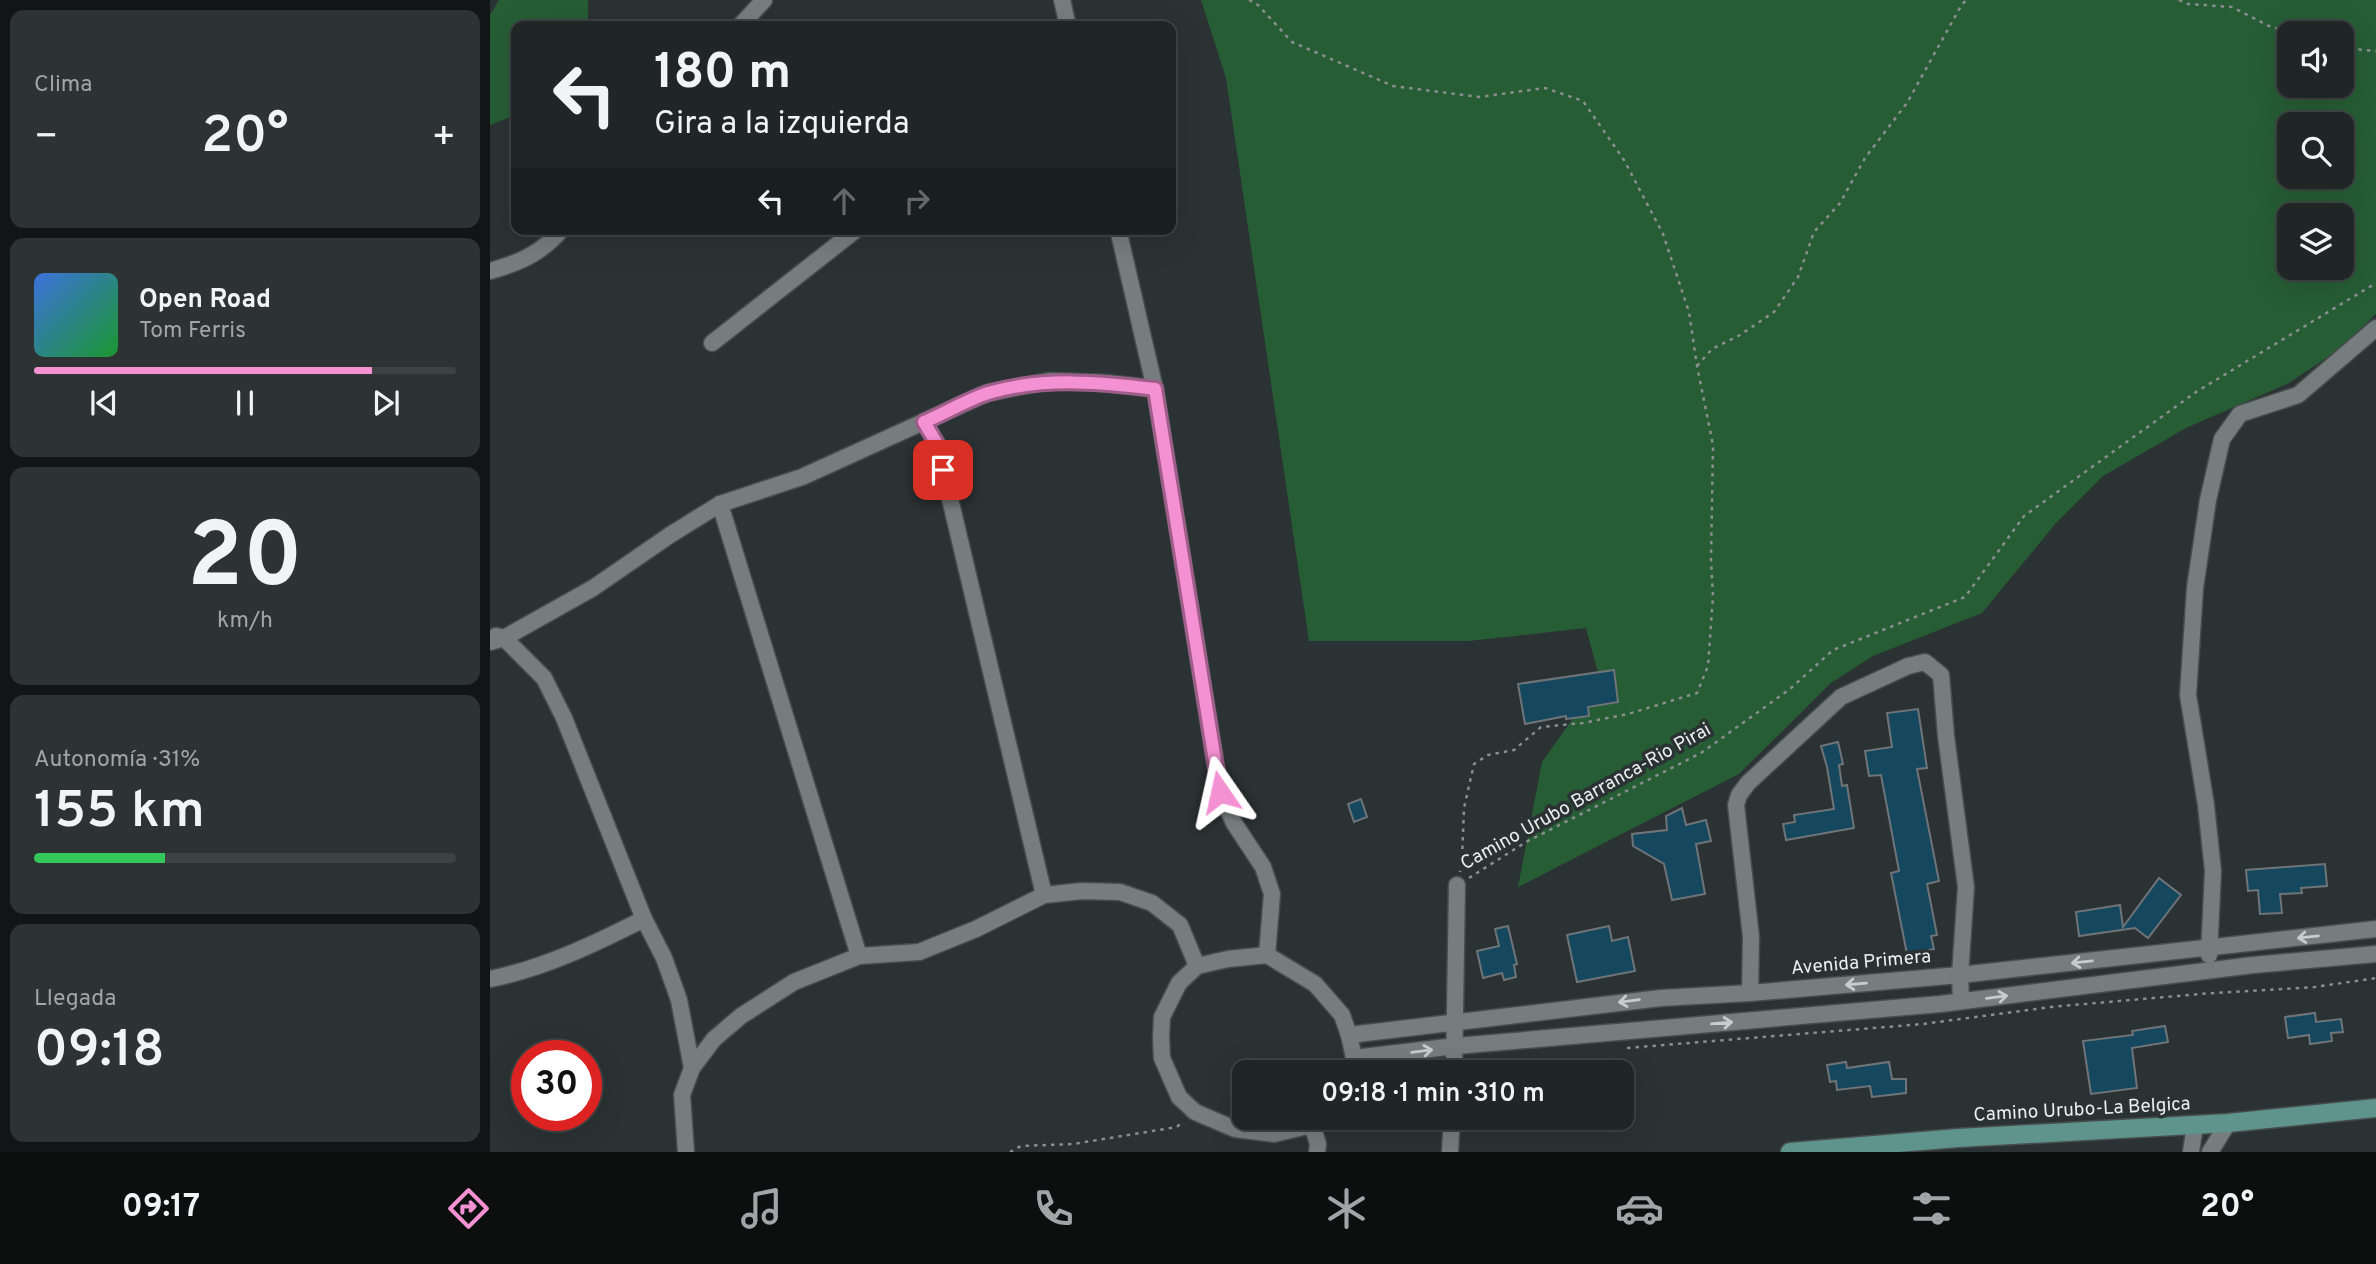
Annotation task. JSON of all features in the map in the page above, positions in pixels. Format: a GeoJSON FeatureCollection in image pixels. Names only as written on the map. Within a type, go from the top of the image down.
{"type":"FeatureCollection","features":[{"type":"Feature","properties":{"kind":"main road","name":"Camino Urubo-La Belgica"},"geometry":{"type":"LineString","coordinates":[[1790,1152],[1958,1138],[2228,1124],[2376,1108]]}},
{"type":"Feature","properties":{"kind":"street"},"geometry":{"type":"LineString","coordinates":[[745,21],[764,0]]}},
{"type":"Feature","properties":{"kind":"street"},"geometry":{"type":"LineString","coordinates":[[1062,0],[1067,21]]}},
{"type":"Feature","properties":{"kind":"street"},"geometry":{"type":"LineString","coordinates":[[490,271],[519,263],[549,245],[557,235]]}},
{"type":"Feature","properties":{"kind":"street"},"geometry":{"type":"LineString","coordinates":[[712,343],[849,235]]}},
{"type":"Feature","properties":{"kind":"street"},"geometry":{"type":"LineString","coordinates":[[1119,235],[1155,389],[1220,792],[1234,823],[1263,867],[1272,894],[1267,956]]}},
{"type":"Feature","properties":{"kind":"street"},"geometry":{"type":"LineString","coordinates":[[2210,971],[2213,871],[2189,695],[2195,588],[2208,500],[2222,439],[2240,414],[2298,395],[2376,328]]}},
{"type":"Feature","properties":{"kind":"street"},"geometry":{"type":"LineString","coordinates":[[692,1068],[679,1000],[664,958],[644,919],[564,718],[544,678],[495,638],[593,588],[720,504],[802,477],[987,393],[1049,381],[1106,383],[1155,389]]}},
{"type":"Feature","properties":{"kind":"street"},"geometry":{"type":"LineString","coordinates":[[924,422],[937,444],[1044,895]]}},
{"type":"Feature","properties":{"kind":"street"},"geometry":{"type":"LineString","coordinates":[[720,504],[859,956]]}},
{"type":"Feature","properties":{"kind":"street"},"geometry":{"type":"LineString","coordinates":[[1750,993],[1750,926],[1736,805],[1739,794],[1841,697],[1908,666],[1925,662],[1941,675],[1946,736],[1966,887],[1960,975],[1961,1001]]}},
{"type":"Feature","properties":{"kind":"street"},"geometry":{"type":"LineString","coordinates":[[1454,1060],[1457,885]]}},
{"type":"Feature","properties":{"kind":"street"},"geometry":{"type":"LineString","coordinates":[[686,1152],[682,1095],[692,1068],[714,1039],[741,1016],[794,982],[859,956],[919,952],[976,929],[1044,895],[1082,891],[1120,892],[1152,902],[1180,925],[1197,966]]}},
{"type":"Feature","properties":{"kind":"street"},"geometry":{"type":"LineString","coordinates":[[490,979],[515,974],[578,951],[644,919]]}},
{"type":"Feature","properties":{"kind":"street","name":"Avenida Primera"},"geometry":{"type":"LineString","coordinates":[[1349,1035],[1661,998],[1960,975],[2376,929]]}},
{"type":"Feature","properties":{"kind":"street"},"geometry":{"type":"LineString","coordinates":[[1383,1060],[1455,1046],[1961,1001],[2376,954]]}},
{"type":"Feature","properties":{"kind":"street"},"geometry":{"type":"LineString","coordinates":[[1232,1128],[1195,1112],[1179,1097],[1162,1058],[1162,1017],[1180,983],[1197,966],[1228,959],[1267,956],[1315,984],[1342,1015],[1349,1035],[1351,1060]]}},
{"type":"Feature","properties":{"kind":"street"},"geometry":{"type":"LineString","coordinates":[[2210,1152],[2228,1124]]}},
{"type":"Feature","properties":{"kind":"street"},"geometry":{"type":"LineString","coordinates":[[2191,1152],[2195,1125]]}},
{"type":"Feature","properties":{"kind":"street"},"geometry":{"type":"LineString","coordinates":[[1243,1130],[1274,1134],[1288,1130]]}},
{"type":"Feature","properties":{"kind":"street"},"geometry":{"type":"LineString","coordinates":[[1316,1130],[1317,1152]]}},
{"type":"Feature","properties":{"kind":"street"},"geometry":{"type":"LineString","coordinates":[[1450,1152],[1451,1130]]}},
{"type":"Feature","properties":{"kind":"path"},"geometry":{"type":"LineString","coordinates":[[1249,0],[1258,5],[1292,42],[1393,86],[1479,97],[1545,88],[1583,101],[1624,160],[1663,234],[1689,312],[1713,445],[1713,596],[1708,666],[1697,693],[1628,714],[1583,723],[1541,727],[1514,750],[1488,755],[1474,764],[1464,808],[1462,859],[1457,885]]}},
{"type":"Feature","properties":{"kind":"path"},"geometry":{"type":"LineString","coordinates":[[1697,366],[1712,349],[1740,335],[1774,312],[1798,276],[1814,232],[1840,204],[1865,158],[1907,103],[1962,4],[1967,0]]}},
{"type":"Feature","properties":{"kind":"path"},"geometry":{"type":"LineString","coordinates":[[2179,0],[2188,4],[2232,8],[2277,29]]}},
{"type":"Feature","properties":{"kind":"path"},"geometry":{"type":"LineString","coordinates":[[2354,48],[2376,51]]}},
{"type":"Feature","properties":{"kind":"path","name":"Camino Urubo Barranca-Rio Pirai"},"geometry":{"type":"LineString","coordinates":[[1457,885],[1526,842],[1701,753],[1790,689],[1833,650],[1965,597],[2024,516],[2196,392],[2376,283]]}},
{"type":"Feature","properties":{"kind":"path"},"geometry":{"type":"LineString","coordinates":[[1010,1152],[1021,1146],[1073,1143],[1177,1127],[1195,1112]]}},
{"type":"Feature","properties":{"kind":"green space"},"geometry":{"type":"Polygon","coordinates":[[[499,0],[588,0],[588,21],[511,21],[511,117],[490,125],[490,15],[499,0]]]}},
{"type":"Feature","properties":{"kind":"green space"},"geometry":{"type":"Polygon","coordinates":[[[1201,0],[2376,0],[2376,314],[2340,349],[2289,383],[2186,428],[2103,476],[2056,523],[1982,613],[1873,656],[1831,683],[1739,774],[1518,887],[1542,762],[1600,680],[1586,628],[1469,641],[1309,641],[1226,78],[1201,0]]]}},
{"type":"Feature","properties":{"kind":"building"},"geometry":{"type":"Polygon","coordinates":[[[1614,670],[1618,702],[1588,707],[1589,716],[1566,719],[1566,716],[1525,724],[1518,684],[1614,670]]]}},
{"type":"Feature","properties":{"kind":"building"},"geometry":{"type":"Polygon","coordinates":[[[1918,709],[1927,768],[1917,769],[1939,881],[1927,884],[1937,935],[1931,936],[1934,949],[1907,954],[1891,873],[1899,871],[1881,775],[1869,776],[1865,751],[1892,747],[1887,713],[1918,709]]]}},
{"type":"Feature","properties":{"kind":"building"},"geometry":{"type":"Polygon","coordinates":[[[1838,742],[1843,764],[1839,765],[1842,786],[1847,785],[1854,828],[1786,840],[1783,824],[1795,822],[1794,815],[1834,809],[1821,746],[1838,742]]]}},
{"type":"Feature","properties":{"kind":"building"},"geometry":{"type":"Polygon","coordinates":[[[1361,799],[1367,817],[1354,822],[1348,804],[1361,799]]]}},
{"type":"Feature","properties":{"kind":"building"},"geometry":{"type":"Polygon","coordinates":[[[1682,808],[1686,825],[1706,820],[1711,841],[1696,844],[1705,894],[1672,900],[1664,864],[1633,846],[1632,834],[1667,830],[1666,816],[1682,808]]]}},
{"type":"Feature","properties":{"kind":"building"},"geometry":{"type":"Polygon","coordinates":[[[2325,864],[2327,886],[2301,888],[2302,893],[2280,894],[2282,913],[2260,914],[2258,890],[2248,891],[2246,870],[2325,864]]]}},
{"type":"Feature","properties":{"kind":"building"},"geometry":{"type":"Polygon","coordinates":[[[2159,878],[2181,895],[2148,938],[2135,928],[2079,936],[2076,912],[2120,905],[2123,927],[2159,878]]]}},
{"type":"Feature","properties":{"kind":"building"},"geometry":{"type":"Polygon","coordinates":[[[1508,926],[1517,964],[1514,965],[1516,977],[1504,980],[1502,973],[1483,978],[1477,951],[1499,946],[1495,929],[1508,926]]]}},
{"type":"Feature","properties":{"kind":"building"},"geometry":{"type":"Polygon","coordinates":[[[1609,926],[1612,941],[1628,937],[1635,971],[1577,982],[1567,935],[1609,926]]]}},
{"type":"Feature","properties":{"kind":"building"},"geometry":{"type":"Polygon","coordinates":[[[2315,1013],[2316,1022],[2341,1019],[2343,1032],[2331,1033],[2332,1041],[2310,1044],[2309,1035],[2288,1038],[2285,1017],[2315,1013]]]}},
{"type":"Feature","properties":{"kind":"building"},"geometry":{"type":"Polygon","coordinates":[[[2165,1026],[2168,1042],[2132,1048],[2137,1088],[2091,1094],[2083,1041],[2133,1035],[2132,1031],[2165,1026]]]}},
{"type":"Feature","properties":{"kind":"building"},"geometry":{"type":"Polygon","coordinates":[[[1846,1062],[1847,1068],[1889,1062],[1892,1079],[1906,1079],[1906,1093],[1872,1097],[1870,1086],[1837,1090],[1836,1081],[1830,1082],[1827,1065],[1846,1062]]]}},
{"type":"Feature","properties":{"kind":"route"},"geometry":{"type":"LineString","coordinates":[[943,470],[937,444],[924,422],[987,393],[1049,381],[1106,383],[1155,389],[1220,792]]}}]}
